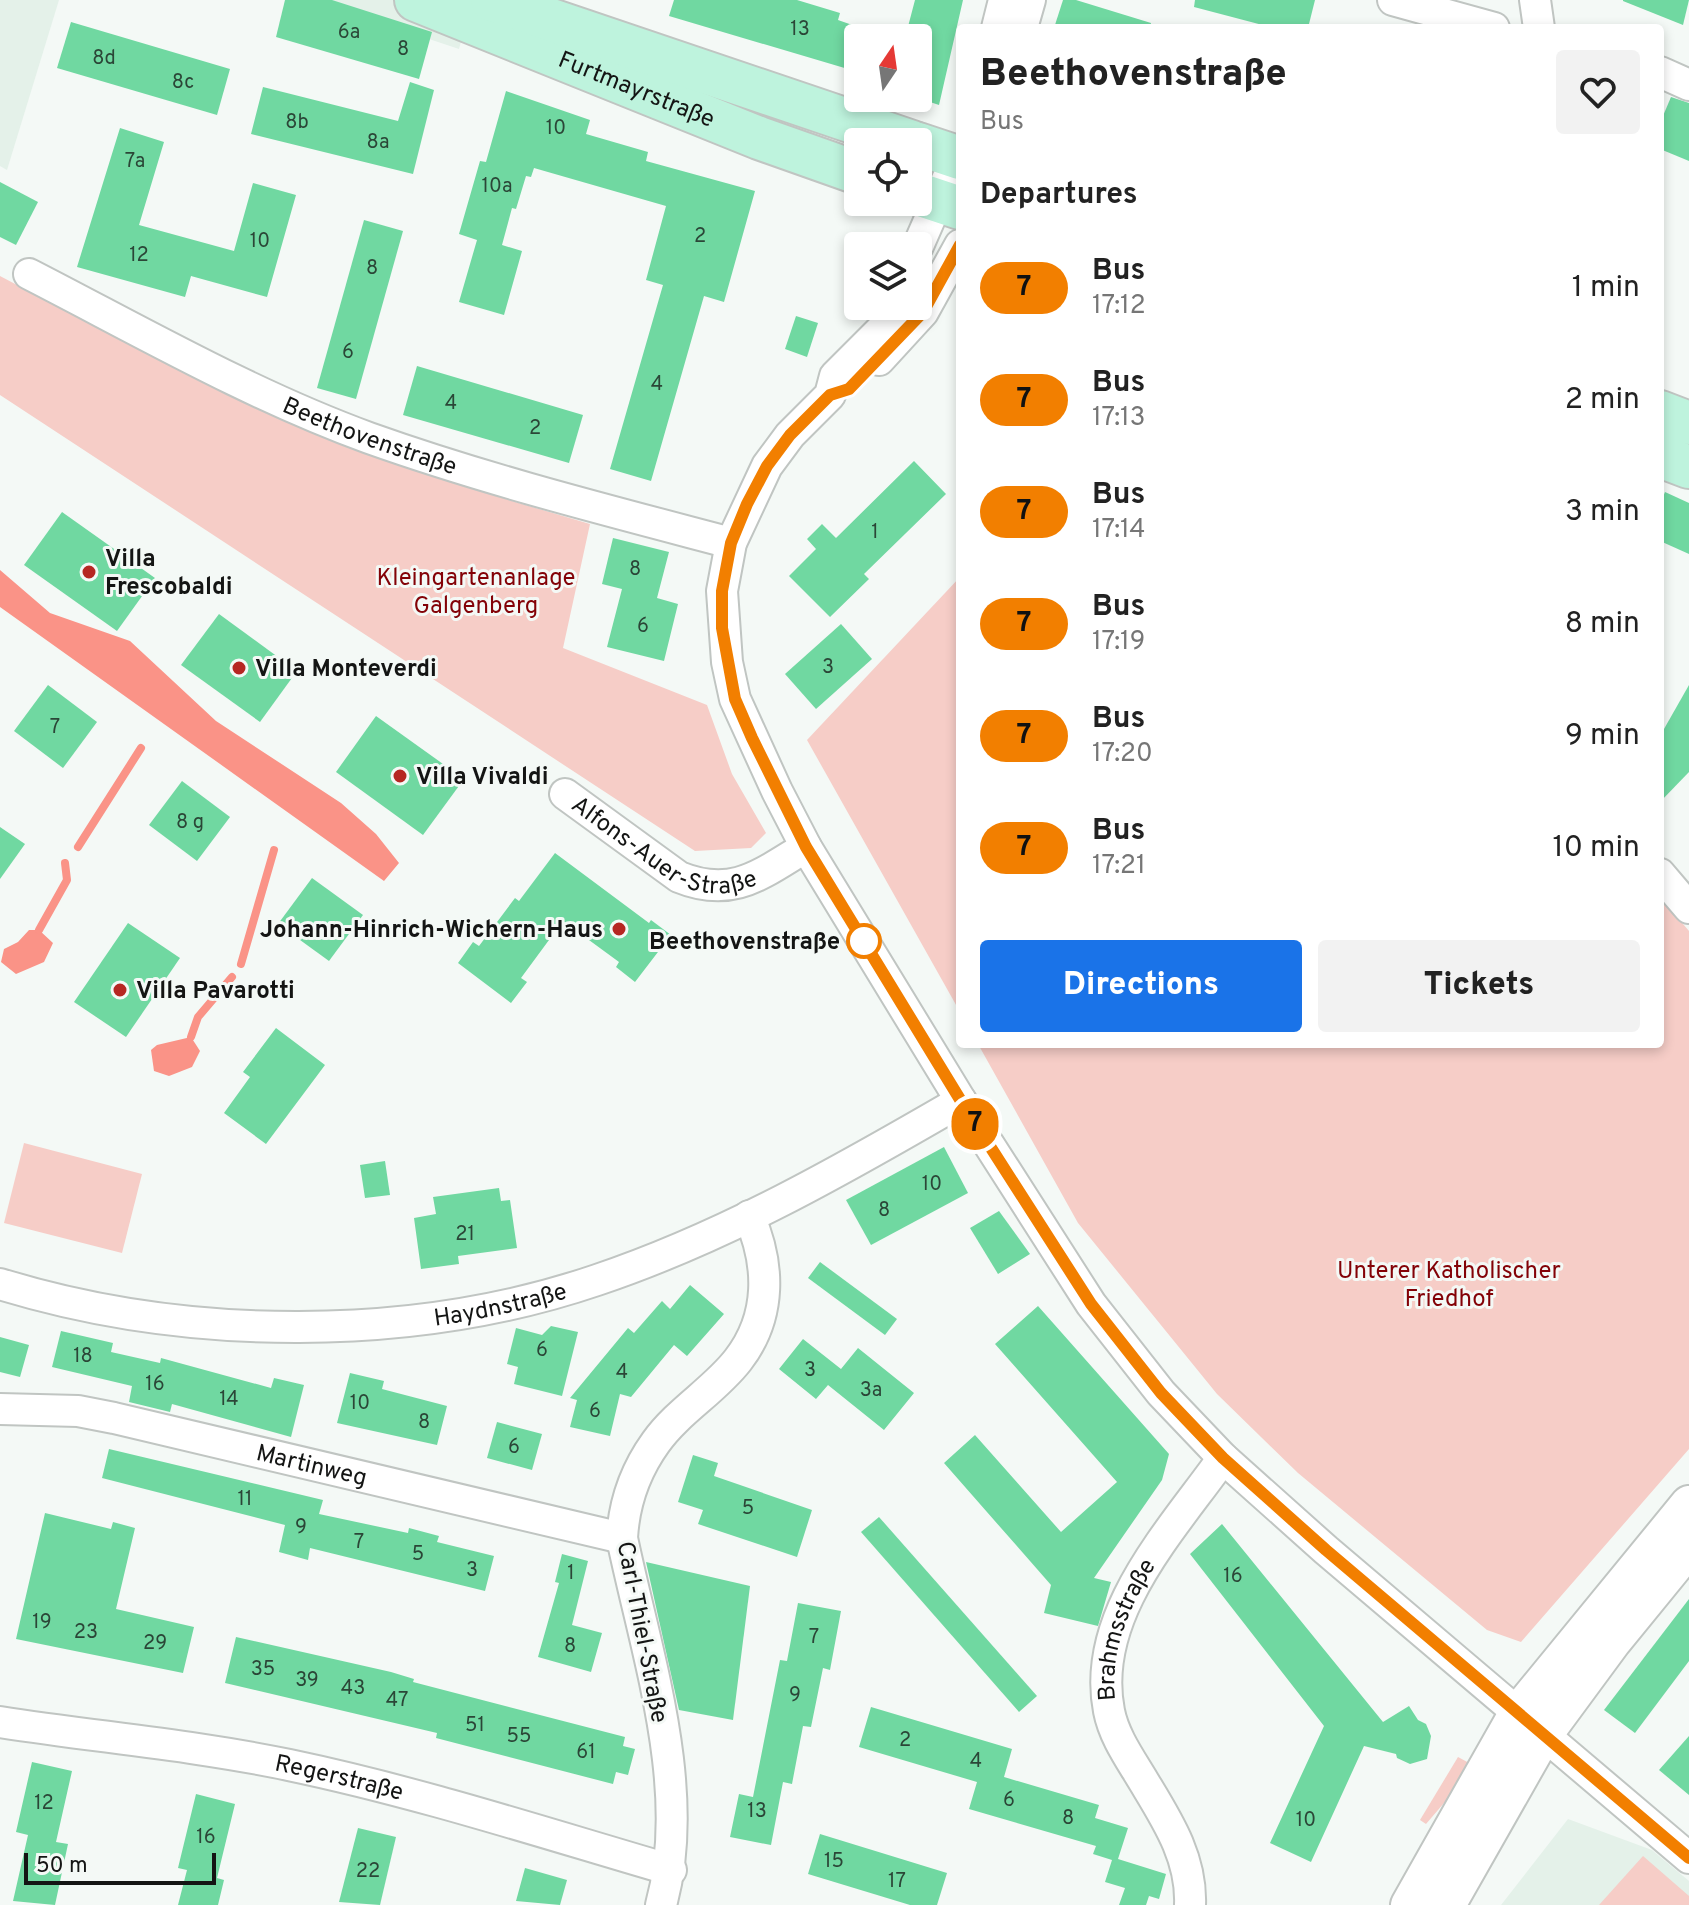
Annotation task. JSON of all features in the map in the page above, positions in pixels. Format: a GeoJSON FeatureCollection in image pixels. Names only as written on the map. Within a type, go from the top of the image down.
{"type":"FeatureCollection","features":[{"type":"Feature","properties":{"kind":"main road","name":"Furtmayrstraße"},"geometry":{"type":"LineString","coordinates":[[416,0],[759,138],[844,168]]}},
{"type":"Feature","properties":{"kind":"main road","name":"Furtmayrstraße"},"geometry":{"type":"LineString","coordinates":[[492,0],[871,128]]}},
{"type":"Feature","properties":{"kind":"main road"},"geometry":{"type":"LineString","coordinates":[[932,148],[956,154]]}},
{"type":"Feature","properties":{"kind":"main road"},"geometry":{"type":"LineString","coordinates":[[1664,414],[1689,423]]}},
{"type":"Feature","properties":{"kind":"main road"},"geometry":{"type":"LineString","coordinates":[[1664,458],[1689,467]]}},
{"type":"Feature","properties":{"kind":"street"},"geometry":{"type":"LineString","coordinates":[[998,24],[1004,0]]}},
{"type":"Feature","properties":{"kind":"street"},"geometry":{"type":"LineString","coordinates":[[1023,24],[1030,0]]}},
{"type":"Feature","properties":{"kind":"street"},"geometry":{"type":"LineString","coordinates":[[1393,0],[1480,24]]}},
{"type":"Feature","properties":{"kind":"street"},"geometry":{"type":"LineString","coordinates":[[1535,0],[1538,24]]}},
{"type":"Feature","properties":{"kind":"street"},"geometry":{"type":"LineString","coordinates":[[1664,74],[1689,85]]}},
{"type":"Feature","properties":{"kind":"street"},"geometry":{"type":"LineString","coordinates":[[925,232],[956,162]]}},
{"type":"Feature","properties":{"kind":"street"},"geometry":{"type":"LineString","coordinates":[[956,253],[940,287],[899,340],[849,389],[830,395],[790,435],[767,466],[731,543],[722,591],[722,628],[735,699],[806,847],[961,1101],[1091,1304],[1161,1393],[1223,1458],[1530,1725],[1689,1858]]}},
{"type":"Feature","properties":{"kind":"street","name":"Beethovenstraße"},"geometry":{"type":"LineString","coordinates":[[29,274],[245,385],[368,438],[592,506],[731,543]]}},
{"type":"Feature","properties":{"kind":"street"},"geometry":{"type":"LineString","coordinates":[[830,395],[835,376],[888,320]]}},
{"type":"Feature","properties":{"kind":"street","name":"Alfons-Auer-Straße"},"geometry":{"type":"LineString","coordinates":[[565,794],[679,877],[700,886],[740,884],[806,847]]}},
{"type":"Feature","properties":{"kind":"street"},"geometry":{"type":"LineString","coordinates":[[1664,879],[1689,908]]}},
{"type":"Feature","properties":{"kind":"street","name":"Haydnstraße"},"geometry":{"type":"LineString","coordinates":[[0,1284],[150,1318],[250,1326],[327,1326],[480,1310],[582,1285],[669,1252],[826,1178],[961,1101]]}},
{"type":"Feature","properties":{"kind":"street","name":"Carl-Thiel-Straße"},"geometry":{"type":"LineString","coordinates":[[661,1905],[671,1870],[672,1803],[666,1746],[622,1538],[629,1493],[641,1464],[658,1439],[739,1360],[755,1328],[767,1290],[761,1245],[749,1216]]}},
{"type":"Feature","properties":{"kind":"street","name":"Martinweg"},"geometry":{"type":"LineString","coordinates":[[0,1409],[90,1413],[622,1538]]}},
{"type":"Feature","properties":{"kind":"street","name":"Brahmsstraße"},"geometry":{"type":"LineString","coordinates":[[1190,1905],[1187,1870],[1176,1834],[1121,1744],[1109,1712],[1107,1669],[1115,1625],[1139,1578],[1223,1458]]}},
{"type":"Feature","properties":{"kind":"street"},"geometry":{"type":"LineString","coordinates":[[1409,1905],[1530,1725],[1689,1504]]}},
{"type":"Feature","properties":{"kind":"street"},"geometry":{"type":"LineString","coordinates":[[1447,1905],[1530,1725],[1613,1641],[1689,1548]]}},
{"type":"Feature","properties":{"kind":"street","name":"Regerstraße"},"geometry":{"type":"LineString","coordinates":[[0,1722],[193,1748],[290,1765],[403,1793],[671,1870]]}},
{"type":"Feature","properties":{"kind":"shaded area"},"geometry":{"type":"Polygon","coordinates":[[[0,0],[59,0],[7,170],[0,166],[0,0]]]}},
{"type":"Feature","properties":{"kind":"shaded area"},"geometry":{"type":"Polygon","coordinates":[[[312,0],[472,0],[459,49],[312,0]]]}},
{"type":"Feature","properties":{"kind":"shaded area"},"geometry":{"type":"Polygon","coordinates":[[[0,570],[50,613],[130,641],[216,721],[341,803],[376,834],[399,863],[384,881],[0,607],[0,570]]]}},
{"type":"Feature","properties":{"kind":"shaded area"},"geometry":{"type":"Polygon","coordinates":[[[29,930],[39,930],[53,943],[44,962],[16,974],[1,962],[4,949],[18,942],[29,930]]]}},
{"type":"Feature","properties":{"kind":"shaded area"},"geometry":{"type":"Polygon","coordinates":[[[191,1037],[200,1051],[192,1067],[169,1076],[154,1071],[151,1050],[157,1045],[191,1037]]]}},
{"type":"Feature","properties":{"kind":"shaded area"},"geometry":{"type":"Polygon","coordinates":[[[1568,1819],[1652,1850],[1689,1881],[1689,1905],[1501,1905],[1568,1819]]]}},
{"type":"Feature","properties":{"kind":"green space","name":"Kleingartenanlage Galgenberg"},"geometry":{"type":"Polygon","coordinates":[[[0,276],[186,374],[300,427],[407,468],[590,524],[563,648],[707,705],[732,774],[766,833],[751,848],[695,851],[0,395],[0,276]]]}},
{"type":"Feature","properties":{"kind":"green space"},"geometry":{"type":"Polygon","coordinates":[[[956,581],[956,1005],[807,740],[956,581]]]}},
{"type":"Feature","properties":{"kind":"green space","name":"Unterer Katholischer Friedhof"},"geometry":{"type":"Polygon","coordinates":[[[1664,902],[1689,931],[1689,1449],[1521,1642],[1487,1630],[1298,1473],[1217,1394],[1078,1223],[980,1048],[1664,1048],[1664,902]]]}},
{"type":"Feature","properties":{"kind":"green space"},"geometry":{"type":"Polygon","coordinates":[[[24,1143],[142,1174],[122,1253],[4,1223],[24,1143]]]}},
{"type":"Feature","properties":{"kind":"green space"},"geometry":{"type":"Polygon","coordinates":[[[1458,1757],[1471,1764],[1456,1789],[1426,1824],[1420,1820],[1458,1757]]]}},
{"type":"Feature","properties":{"kind":"green space"},"geometry":{"type":"Polygon","coordinates":[[[1643,1856],[1689,1896],[1689,1905],[1599,1905],[1643,1856]]]}},
{"type":"Feature","properties":{"kind":"building"},"geometry":{"type":"Polygon","coordinates":[[[285,0],[332,0],[432,32],[419,79],[276,37],[285,0]]]}},
{"type":"Feature","properties":{"kind":"building"},"geometry":{"type":"Polygon","coordinates":[[[674,0],[797,0],[840,13],[838,20],[849,24],[844,24],[844,68],[669,16],[674,0]]]}},
{"type":"Feature","properties":{"kind":"building"},"geometry":{"type":"Polygon","coordinates":[[[915,0],[963,0],[956,24],[939,105],[932,103],[932,24],[909,24],[915,0]]]}},
{"type":"Feature","properties":{"kind":"building"},"geometry":{"type":"Polygon","coordinates":[[[1063,0],[1076,0],[1151,23],[1151,24],[1055,24],[1063,0]]]}},
{"type":"Feature","properties":{"kind":"building"},"geometry":{"type":"Polygon","coordinates":[[[1195,0],[1315,0],[1309,24],[1259,24],[1194,7],[1195,0]]]}},
{"type":"Feature","properties":{"kind":"building"},"geometry":{"type":"Polygon","coordinates":[[[1623,0],[1689,0],[1683,25],[1623,1],[1623,0]]]}},
{"type":"Feature","properties":{"kind":"building"},"geometry":{"type":"Polygon","coordinates":[[[71,22],[230,69],[217,115],[57,68],[71,22]]]}},
{"type":"Feature","properties":{"kind":"building"},"geometry":{"type":"Polygon","coordinates":[[[410,82],[434,90],[413,174],[251,134],[263,87],[398,121],[410,82]]]}},
{"type":"Feature","properties":{"kind":"building"},"geometry":{"type":"Polygon","coordinates":[[[506,91],[590,120],[586,134],[648,152],[646,161],[755,191],[724,302],[704,296],[651,481],[610,469],[663,285],[646,280],[666,206],[534,168],[531,177],[526,176],[516,209],[512,208],[502,245],[522,251],[504,315],[459,302],[477,240],[459,234],[480,161],[486,162],[506,91]]]}},
{"type":"Feature","properties":{"kind":"building"},"geometry":{"type":"Polygon","coordinates":[[[1671,97],[1689,103],[1689,161],[1664,151],[1664,114],[1671,97]]]}},
{"type":"Feature","properties":{"kind":"building"},"geometry":{"type":"Polygon","coordinates":[[[120,128],[164,142],[139,225],[234,251],[253,183],[296,195],[267,297],[191,276],[185,297],[77,267],[120,128]]]}},
{"type":"Feature","properties":{"kind":"building"},"geometry":{"type":"Polygon","coordinates":[[[0,182],[38,202],[16,245],[0,237],[0,182]]]}},
{"type":"Feature","properties":{"kind":"building"},"geometry":{"type":"Polygon","coordinates":[[[364,220],[403,231],[356,399],[317,388],[364,220]]]}},
{"type":"Feature","properties":{"kind":"building"},"geometry":{"type":"Polygon","coordinates":[[[796,316],[818,323],[807,357],[785,349],[796,316]]]}},
{"type":"Feature","properties":{"kind":"building"},"geometry":{"type":"Polygon","coordinates":[[[417,366],[583,415],[569,463],[403,415],[417,366]]]}},
{"type":"Feature","properties":{"kind":"building"},"geometry":{"type":"Polygon","coordinates":[[[914,461],[946,494],[864,574],[869,579],[830,617],[789,576],[816,549],[807,539],[822,524],[836,538],[914,461]]]}},
{"type":"Feature","properties":{"kind":"building"},"geometry":{"type":"Polygon","coordinates":[[[1665,492],[1689,503],[1689,554],[1664,543],[1665,492]]]}},
{"type":"Feature","properties":{"kind":"building","name":"Villa Frescobaldi"},"geometry":{"type":"Polygon","coordinates":[[[62,512],[155,578],[117,631],[24,565],[62,512]]]}},
{"type":"Feature","properties":{"kind":"building"},"geometry":{"type":"Polygon","coordinates":[[[613,538],[669,552],[657,598],[678,604],[664,661],[607,647],[622,589],[602,584],[613,538]]]}},
{"type":"Feature","properties":{"kind":"building","name":"Villa Monteverdi"},"geometry":{"type":"Polygon","coordinates":[[[219,614],[297,671],[260,722],[181,665],[219,614]]]}},
{"type":"Feature","properties":{"kind":"building"},"geometry":{"type":"Polygon","coordinates":[[[841,624],[872,659],[816,709],[785,674],[841,624]]]}},
{"type":"Feature","properties":{"kind":"building"},"geometry":{"type":"Polygon","coordinates":[[[48,685],[97,722],[63,768],[14,731],[48,685]]]}},
{"type":"Feature","properties":{"kind":"building"},"geometry":{"type":"Polygon","coordinates":[[[1689,685],[1689,772],[1664,798],[1664,729],[1689,685]]]}},
{"type":"Feature","properties":{"kind":"building","name":"Villa Vivaldi"},"geometry":{"type":"Polygon","coordinates":[[[376,716],[464,779],[423,835],[336,772],[376,716]]]}},
{"type":"Feature","properties":{"kind":"building"},"geometry":{"type":"Polygon","coordinates":[[[182,781],[230,817],[197,861],[149,825],[182,781]]]}},
{"type":"Feature","properties":{"kind":"building"},"geometry":{"type":"Polygon","coordinates":[[[0,827],[25,844],[0,879],[0,827]]]}},
{"type":"Feature","properties":{"kind":"building","name":"Johann-Hinrich-Wichern-Haus"},"geometry":{"type":"Polygon","coordinates":[[[555,853],[649,923],[651,920],[671,935],[635,982],[616,967],[619,962],[563,921],[521,978],[527,982],[511,1003],[458,963],[473,942],[479,946],[515,898],[519,901],[555,853]]]}},
{"type":"Feature","properties":{"kind":"building"},"geometry":{"type":"Polygon","coordinates":[[[312,878],[363,915],[329,961],[278,924],[312,878]]]}},
{"type":"Feature","properties":{"kind":"building","name":"Villa Pavarotti"},"geometry":{"type":"Polygon","coordinates":[[[128,923],[180,958],[126,1037],[74,1002],[128,923]]]}},
{"type":"Feature","properties":{"kind":"building"},"geometry":{"type":"Polygon","coordinates":[[[276,1028],[325,1065],[266,1144],[224,1113],[250,1077],[243,1072],[276,1028]]]}},
{"type":"Feature","properties":{"kind":"building"},"geometry":{"type":"Polygon","coordinates":[[[944,1147],[968,1193],[871,1245],[846,1200],[944,1147]]]}},
{"type":"Feature","properties":{"kind":"building"},"geometry":{"type":"Polygon","coordinates":[[[385,1161],[390,1195],[365,1198],[360,1165],[385,1161]]]}},
{"type":"Feature","properties":{"kind":"building"},"geometry":{"type":"Polygon","coordinates":[[[499,1188],[501,1201],[510,1200],[517,1248],[458,1256],[459,1264],[421,1269],[414,1218],[436,1214],[433,1197],[499,1188]]]}},
{"type":"Feature","properties":{"kind":"building"},"geometry":{"type":"Polygon","coordinates":[[[999,1211],[1030,1254],[998,1274],[970,1228],[999,1211]]]}},
{"type":"Feature","properties":{"kind":"building"},"geometry":{"type":"Polygon","coordinates":[[[820,1262],[897,1319],[885,1335],[808,1278],[820,1262]]]}},
{"type":"Feature","properties":{"kind":"building"},"geometry":{"type":"Polygon","coordinates":[[[690,1285],[724,1314],[687,1356],[674,1345],[631,1397],[620,1394],[610,1436],[570,1427],[577,1400],[570,1398],[628,1328],[634,1333],[662,1301],[670,1309],[690,1285]]]}},
{"type":"Feature","properties":{"kind":"building"},"geometry":{"type":"Polygon","coordinates":[[[1038,1306],[1169,1454],[1162,1480],[1094,1578],[1111,1582],[1098,1626],[1044,1613],[1051,1585],[944,1463],[975,1435],[1061,1532],[1117,1482],[995,1344],[1038,1306]]]}},
{"type":"Feature","properties":{"kind":"building"},"geometry":{"type":"Polygon","coordinates":[[[551,1326],[578,1332],[562,1396],[514,1384],[518,1367],[507,1364],[516,1328],[542,1335],[551,1326]]]}},
{"type":"Feature","properties":{"kind":"building"},"geometry":{"type":"Polygon","coordinates":[[[61,1331],[113,1343],[111,1352],[160,1363],[161,1358],[271,1388],[274,1378],[304,1385],[291,1437],[172,1404],[170,1412],[129,1402],[132,1386],[52,1367],[61,1331]]]}},
{"type":"Feature","properties":{"kind":"building"},"geometry":{"type":"Polygon","coordinates":[[[0,1337],[29,1345],[20,1377],[0,1372],[0,1337]]]}},
{"type":"Feature","properties":{"kind":"building"},"geometry":{"type":"Polygon","coordinates":[[[803,1339],[841,1369],[858,1348],[914,1393],[884,1430],[828,1385],[816,1399],[779,1369],[803,1339]]]}},
{"type":"Feature","properties":{"kind":"building"},"geometry":{"type":"Polygon","coordinates":[[[350,1373],[384,1381],[382,1389],[447,1406],[437,1445],[337,1423],[350,1373]]]}},
{"type":"Feature","properties":{"kind":"building"},"geometry":{"type":"Polygon","coordinates":[[[497,1422],[542,1434],[532,1470],[487,1458],[497,1422]]]}},
{"type":"Feature","properties":{"kind":"building"},"geometry":{"type":"Polygon","coordinates":[[[109,1449],[323,1500],[319,1514],[408,1533],[409,1528],[439,1536],[437,1542],[494,1556],[485,1591],[310,1548],[308,1560],[279,1552],[285,1525],[102,1478],[109,1449]]]}},
{"type":"Feature","properties":{"kind":"building"},"geometry":{"type":"Polygon","coordinates":[[[693,1455],[718,1463],[714,1476],[812,1510],[797,1557],[698,1524],[703,1510],[678,1502],[693,1455]]]}},
{"type":"Feature","properties":{"kind":"building"},"geometry":{"type":"Polygon","coordinates":[[[45,1513],[111,1529],[113,1522],[135,1528],[116,1609],[194,1627],[183,1673],[16,1639],[45,1513]]]}},
{"type":"Feature","properties":{"kind":"building"},"geometry":{"type":"Polygon","coordinates":[[[879,1517],[1037,1696],[1019,1712],[861,1532],[879,1517]]]}},
{"type":"Feature","properties":{"kind":"building"},"geometry":{"type":"Polygon","coordinates":[[[1222,1524],[1383,1722],[1409,1706],[1418,1720],[1426,1724],[1431,1736],[1427,1759],[1410,1764],[1397,1758],[1396,1754],[1364,1746],[1311,1862],[1270,1843],[1324,1726],[1190,1554],[1222,1524]]]}},
{"type":"Feature","properties":{"kind":"building"},"geometry":{"type":"Polygon","coordinates":[[[562,1554],[588,1561],[572,1625],[602,1633],[591,1672],[538,1657],[559,1583],[555,1582],[562,1554]]]}},
{"type":"Feature","properties":{"kind":"building"},"geometry":{"type":"Polygon","coordinates":[[[646,1562],[750,1586],[733,1720],[679,1710],[646,1562]]]}},
{"type":"Feature","properties":{"kind":"building"},"geometry":{"type":"Polygon","coordinates":[[[1689,1599],[1689,1661],[1635,1733],[1604,1710],[1689,1599]]]}},
{"type":"Feature","properties":{"kind":"building"},"geometry":{"type":"Polygon","coordinates":[[[798,1603],[841,1611],[830,1670],[823,1668],[811,1727],[803,1726],[792,1784],[783,1782],[771,1845],[730,1837],[739,1794],[753,1797],[780,1660],[787,1661],[798,1603]]]}},
{"type":"Feature","properties":{"kind":"building"},"geometry":{"type":"Polygon","coordinates":[[[236,1637],[391,1672],[414,1679],[413,1682],[625,1737],[623,1746],[635,1749],[628,1775],[616,1772],[613,1784],[436,1738],[437,1733],[225,1683],[236,1637]]]}},
{"type":"Feature","properties":{"kind":"building"},"geometry":{"type":"Polygon","coordinates":[[[871,1707],[1012,1749],[1004,1777],[1099,1805],[1095,1818],[1128,1828],[1118,1859],[1166,1874],[1159,1899],[1149,1896],[1146,1905],[1119,1905],[1125,1888],[1105,1882],[1112,1860],[1093,1854],[1096,1846],[969,1809],[977,1782],[859,1747],[871,1707]]]}},
{"type":"Feature","properties":{"kind":"building"},"geometry":{"type":"Polygon","coordinates":[[[1689,1736],[1689,1795],[1659,1770],[1689,1736]]]}},
{"type":"Feature","properties":{"kind":"building"},"geometry":{"type":"Polygon","coordinates":[[[32,1762],[72,1771],[56,1842],[68,1844],[55,1905],[13,1901],[28,1835],[16,1832],[32,1762]]]}},
{"type":"Feature","properties":{"kind":"building"},"geometry":{"type":"Polygon","coordinates":[[[196,1794],[235,1804],[217,1878],[224,1880],[218,1905],[178,1905],[187,1870],[178,1868],[196,1794]]]}},
{"type":"Feature","properties":{"kind":"building"},"geometry":{"type":"Polygon","coordinates":[[[358,1828],[396,1837],[380,1905],[339,1902],[358,1828]]]}},
{"type":"Feature","properties":{"kind":"building"},"geometry":{"type":"Polygon","coordinates":[[[820,1834],[947,1873],[937,1905],[910,1905],[808,1874],[820,1834]]]}},
{"type":"Feature","properties":{"kind":"building"},"geometry":{"type":"Polygon","coordinates":[[[525,1868],[567,1880],[560,1905],[516,1901],[525,1868]]]}},
{"type":"Feature","properties":{"kind":"waterway"},"geometry":{"type":"LineString","coordinates":[[78,847],[141,748]]}},
{"type":"Feature","properties":{"kind":"waterway"},"geometry":{"type":"LineString","coordinates":[[241,964],[274,850]]}},
{"type":"Feature","properties":{"kind":"waterway"},"geometry":{"type":"LineString","coordinates":[[39,930],[67,880],[65,863]]}},
{"type":"Feature","properties":{"kind":"waterway"},"geometry":{"type":"LineString","coordinates":[[191,1037],[198,1017],[232,977]]}},
{"type":"Feature","properties":{"kind":"bus line","name":"7"},"geometry":{"type":"LineString","coordinates":[[956,253],[940,287],[923,312],[849,389],[830,395],[790,435],[767,466],[747,504],[731,543],[722,591],[722,628],[735,699],[752,738],[806,847],[961,1101],[1091,1304],[1161,1393],[1223,1458],[1326,1550],[1689,1858]]}},
{"type":"Feature","properties":{"kind":"place","name":"Villa Frescobaldi"},"geometry":{"type":"Point","coordinates":[89,572]}},
{"type":"Feature","properties":{"kind":"place","name":"Villa Monteverdi"},"geometry":{"type":"Point","coordinates":[239,668]}},
{"type":"Feature","properties":{"kind":"place","name":"Villa Vivaldi"},"geometry":{"type":"Point","coordinates":[400,776]}},
{"type":"Feature","properties":{"kind":"place","name":"Johann-Hinrich-Wichern-Haus"},"geometry":{"type":"Point","coordinates":[619,929]}},
{"type":"Feature","properties":{"kind":"place","name":"Beethovenstraße"},"geometry":{"type":"Point","coordinates":[864,941]}},
{"type":"Feature","properties":{"kind":"place","name":"Villa Pavarotti"},"geometry":{"type":"Point","coordinates":[120,990]}}]}
